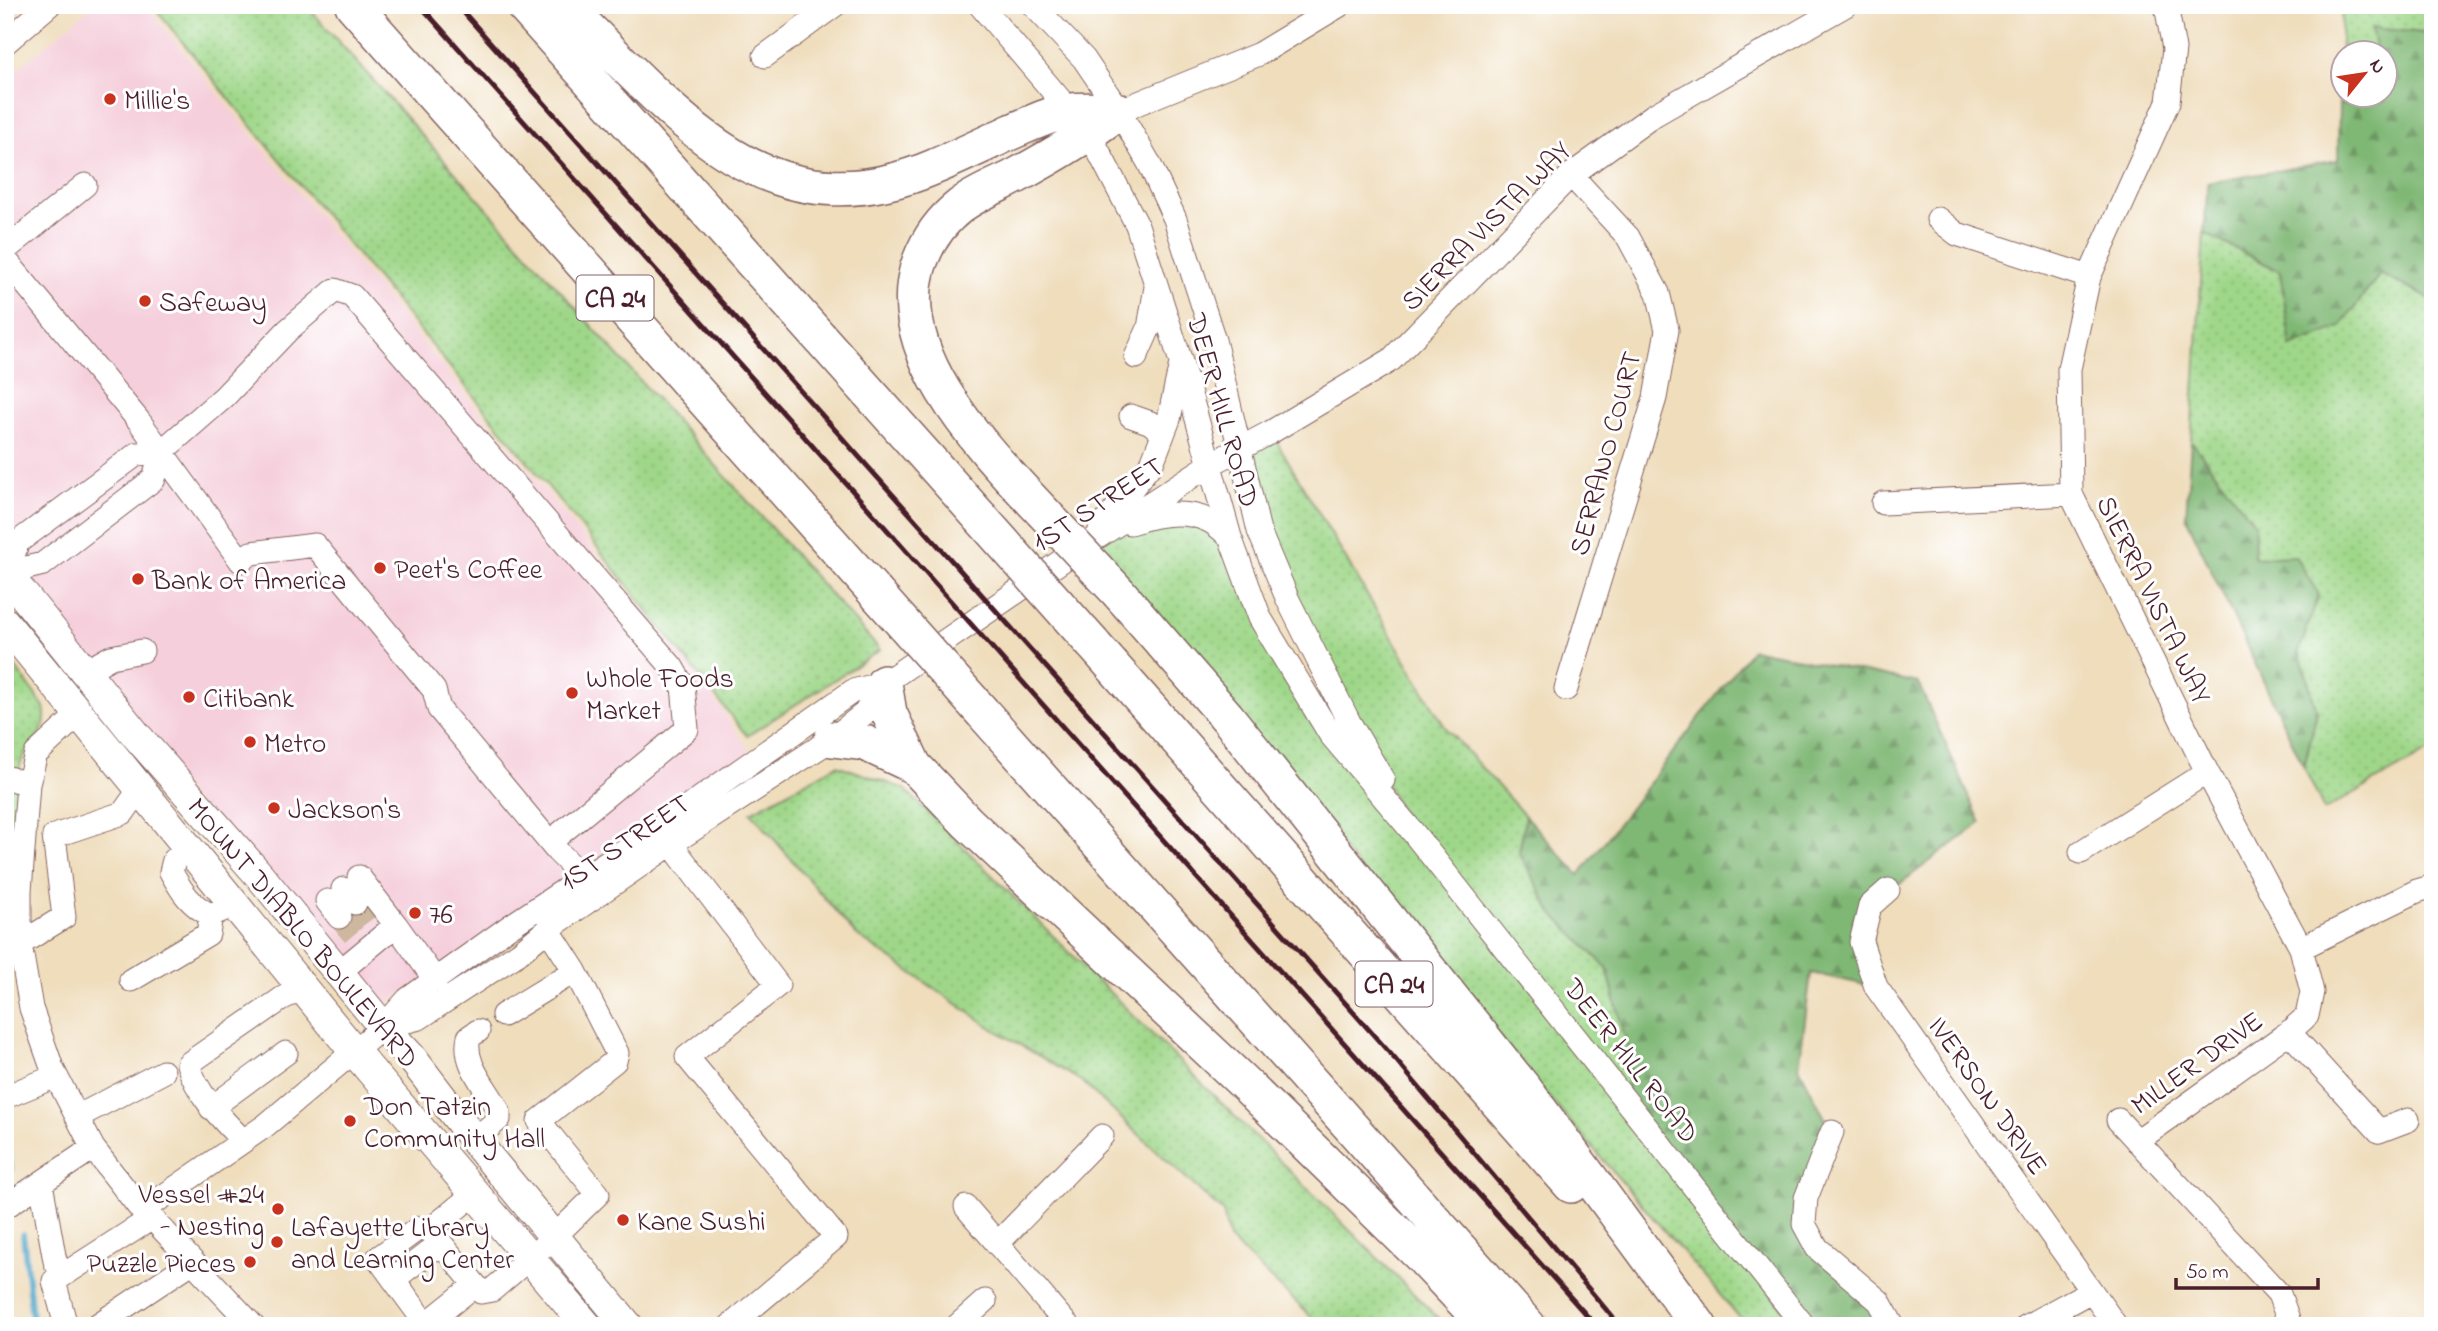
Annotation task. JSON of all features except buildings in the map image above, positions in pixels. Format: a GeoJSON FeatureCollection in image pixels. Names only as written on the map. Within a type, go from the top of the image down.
{"type":"FeatureCollection","features":[{"type":"Feature","properties":{"kind":"highway","name":"CA 24"},"geometry":{"type":"LineString","coordinates":[[353,5],[1528,1326]]}},
{"type":"Feature","properties":{"kind":"highway","name":"CA 24"},"geometry":{"type":"LineString","coordinates":[[523,5],[1460,1058],[1692,1326]]}},
{"type":"Feature","properties":{"kind":"highway"},"geometry":{"type":"LineString","coordinates":[[564,5],[702,136],[745,165],[791,182],[843,188],[898,180],[934,167],[1040,119],[1080,123]]}},
{"type":"Feature","properties":{"kind":"highway"},"geometry":{"type":"LineString","coordinates":[[1119,111],[1080,123],[972,198],[939,226],[928,244],[914,283],[913,305],[922,351],[933,373],[978,436],[1219,708],[1525,1090],[1699,1326]]}},
{"type":"Feature","properties":{"kind":"highway"},"geometry":{"type":"LineString","coordinates":[[884,683],[889,713],[914,766],[976,831],[1244,1083],[1421,1256],[1487,1326]]}},
{"type":"Feature","properties":{"kind":"highway"},"geometry":{"type":"LineString","coordinates":[[832,739],[865,743],[914,766]]}},
{"type":"Feature","properties":{"kind":"main road","name":"MOUNT DIABLO BOULEVARD"},"geometry":{"type":"LineString","coordinates":[[6,573],[136,734],[411,1057],[474,1140],[628,1326]]}},
{"type":"Feature","properties":{"kind":"main road","name":"MOUNT DIABLO BOULEVARD"},"geometry":{"type":"LineString","coordinates":[[5,623],[189,849],[223,910],[302,988],[584,1325]]}},
{"type":"Feature","properties":{"kind":"street"},"geometry":{"type":"LineString","coordinates":[[5,43],[49,5]]}},
{"type":"Feature","properties":{"kind":"street"},"geometry":{"type":"LineString","coordinates":[[765,56],[835,5]]}},
{"type":"Feature","properties":{"kind":"street","name":"DEER HILL ROAD"},"geometry":{"type":"LineString","coordinates":[[980,5],[1080,123],[1137,225],[1181,362],[1230,537],[1260,618],[1330,734],[1412,831],[1804,1326]]}},
{"type":"Feature","properties":{"kind":"street","name":"DEER HILL ROAD"},"geometry":{"type":"LineString","coordinates":[[1032,5],[1084,59],[1119,111],[1149,163],[1175,219],[1214,340],[1259,531],[1288,600],[1349,722],[1412,831]]}},
{"type":"Feature","properties":{"kind":"street"},"geometry":{"type":"LineString","coordinates":[[1119,111],[1259,54],[1340,5]]}},
{"type":"Feature","properties":{"kind":"street","name":"SIERRA VISTA WAY"},"geometry":{"type":"LineString","coordinates":[[1241,449],[1391,360],[1571,175],[1654,115],[1846,5]]}},
{"type":"Feature","properties":{"kind":"street","name":"SIERRA VISTA WAY"},"geometry":{"type":"LineString","coordinates":[[2166,5],[2174,49],[2168,102],[2089,277],[2069,369],[2071,494],[2207,772],[2301,948],[2312,992],[2306,1016],[2289,1032]]}},
{"type":"Feature","properties":{"kind":"street","name":"SERRANO COURT"},"geometry":{"type":"LineString","coordinates":[[1566,689],[1655,398],[1667,330],[1658,293],[1628,237],[1571,175]]}},
{"type":"Feature","properties":{"kind":"street"},"geometry":{"type":"LineString","coordinates":[[85,185],[7,261],[139,421],[241,561],[251,553],[315,545],[433,690],[439,709],[580,880]]}},
{"type":"Feature","properties":{"kind":"street"},"geometry":{"type":"LineString","coordinates":[[1938,219],[1956,234],[2089,277]]}},
{"type":"Feature","properties":{"kind":"street"},"geometry":{"type":"LineString","coordinates":[[1136,357],[1149,328],[1157,284]]}},
{"type":"Feature","properties":{"kind":"street"},"geometry":{"type":"LineString","coordinates":[[6,573],[43,564],[154,479],[161,452],[224,397],[288,330],[335,290],[352,296],[672,667],[683,686],[688,729],[550,842]]}},
{"type":"Feature","properties":{"kind":"street"},"geometry":{"type":"LineString","coordinates":[[1099,537],[1152,463],[1178,386],[1181,362]]}},
{"type":"Feature","properties":{"kind":"street"},"geometry":{"type":"LineString","coordinates":[[1131,416],[1151,423],[1163,435]]}},
{"type":"Feature","properties":{"kind":"street","name":"1ST STREET"},"geometry":{"type":"LineString","coordinates":[[63,1276],[265,1126],[383,1027],[408,999],[509,927],[658,828],[853,691],[884,683],[1099,537],[1211,464],[1241,449]]}},
{"type":"Feature","properties":{"kind":"street"},"geometry":{"type":"LineString","coordinates":[[6,573],[18,542],[137,454],[161,452]]}},
{"type":"Feature","properties":{"kind":"street"},"geometry":{"type":"LineString","coordinates":[[1883,503],[2071,494]]}},
{"type":"Feature","properties":{"kind":"street"},"geometry":{"type":"LineString","coordinates":[[1099,537],[1149,517],[1184,514],[1208,520],[1230,537]]}},
{"type":"Feature","properties":{"kind":"street"},"geometry":{"type":"LineString","coordinates":[[86,671],[111,657],[142,651]]}},
{"type":"Feature","properties":{"kind":"street","name":"1ST STREET"},"geometry":{"type":"LineString","coordinates":[[383,1027],[419,1018],[519,953],[548,929],[663,850],[832,739],[865,713],[884,683]]}},
{"type":"Feature","properties":{"kind":"street"},"geometry":{"type":"LineString","coordinates":[[79,715],[36,754],[15,833],[20,891],[13,949],[24,969],[31,1008],[56,1076],[93,1148],[147,1215],[253,1326]]}},
{"type":"Feature","properties":{"kind":"street"},"geometry":{"type":"LineString","coordinates":[[2081,852],[2207,772]]}},
{"type":"Feature","properties":{"kind":"street"},"geometry":{"type":"LineString","coordinates":[[5,777],[28,784]]}},
{"type":"Feature","properties":{"kind":"street"},"geometry":{"type":"LineString","coordinates":[[13,949],[64,917],[54,836],[123,813],[140,789]]}},
{"type":"Feature","properties":{"kind":"street"},"geometry":{"type":"LineString","coordinates":[[475,1285],[430,1321],[424,1321],[378,1258],[419,1228],[436,1237],[481,1292],[492,1290],[554,1237],[598,1194],[539,1121],[615,1061],[617,1054],[575,971],[548,929],[553,912],[568,900],[580,880],[604,874],[663,850],[778,985],[687,1056],[836,1237],[730,1326]]}},
{"type":"Feature","properties":{"kind":"street"},"geometry":{"type":"LineString","coordinates":[[2301,948],[2417,891],[2427,888],[2433,890]]}},
{"type":"Feature","properties":{"kind":"street","name":"IVERSON DRIVE"},"geometry":{"type":"LineString","coordinates":[[1888,890],[1870,906],[1861,942],[1876,987],[2116,1326]]}},
{"type":"Feature","properties":{"kind":"street"},"geometry":{"type":"LineString","coordinates":[[344,897],[373,934],[436,981]]}},
{"type":"Feature","properties":{"kind":"street"},"geometry":{"type":"LineString","coordinates":[[131,980],[208,934],[223,910]]}},
{"type":"Feature","properties":{"kind":"street"},"geometry":{"type":"LineString","coordinates":[[338,973],[373,934]]}},
{"type":"Feature","properties":{"kind":"street"},"geometry":{"type":"LineString","coordinates":[[503,1015],[575,971]]}},
{"type":"Feature","properties":{"kind":"street"},"geometry":{"type":"LineString","coordinates":[[243,1141],[211,1108],[194,1084],[187,1064],[283,998],[302,988]]}},
{"type":"Feature","properties":{"kind":"street"},"geometry":{"type":"LineString","coordinates":[[474,1140],[499,1119],[499,1112],[469,1061],[469,1037],[478,1031]]}},
{"type":"Feature","properties":{"kind":"street"},"geometry":{"type":"LineString","coordinates":[[2289,1032],[2379,1131],[2409,1120]]}},
{"type":"Feature","properties":{"kind":"street","name":"MILLER DRIVE"},"geometry":{"type":"LineString","coordinates":[[2137,1141],[2289,1032]]}},
{"type":"Feature","properties":{"kind":"street"},"geometry":{"type":"LineString","coordinates":[[211,1108],[286,1053]]}},
{"type":"Feature","properties":{"kind":"street"},"geometry":{"type":"LineString","coordinates":[[77,1117],[163,1072]]}},
{"type":"Feature","properties":{"kind":"street"},"geometry":{"type":"LineString","coordinates":[[5,1097],[56,1076]]}},
{"type":"Feature","properties":{"kind":"street","name":"MILLER DRIVE"},"geometry":{"type":"LineString","coordinates":[[2118,1120],[2279,1294],[2288,1319],[2287,1326]]}},
{"type":"Feature","properties":{"kind":"street"},"geometry":{"type":"LineString","coordinates":[[1832,1132],[1806,1198],[1804,1224],[1817,1248],[1879,1301],[1893,1326]]}},
{"type":"Feature","properties":{"kind":"street"},"geometry":{"type":"LineString","coordinates":[[997,1244],[1102,1136]]}},
{"type":"Feature","properties":{"kind":"street"},"geometry":{"type":"LineString","coordinates":[[5,1207],[93,1148]]}},
{"type":"Feature","properties":{"kind":"street"},"geometry":{"type":"LineString","coordinates":[[41,1183],[55,1261],[63,1276],[54,1281],[65,1326]]}},
{"type":"Feature","properties":{"kind":"street"},"geometry":{"type":"LineString","coordinates":[[394,1279],[475,1193]]}},
{"type":"Feature","properties":{"kind":"street"},"geometry":{"type":"LineString","coordinates":[[966,1207],[1068,1326]]}},
{"type":"Feature","properties":{"kind":"street"},"geometry":{"type":"LineString","coordinates":[[96,1326],[192,1262]]}},
{"type":"Feature","properties":{"kind":"street"},"geometry":{"type":"LineString","coordinates":[[2026,1326],[2091,1291]]}},
{"type":"Feature","properties":{"kind":"street"},"geometry":{"type":"LineString","coordinates":[[957,1326],[985,1301]]}},
{"type":"Feature","properties":{"kind":"shaded area"},"geometry":{"type":"Polygon","coordinates":[[[93,5],[145,5],[698,676],[751,752],[368,1017],[5,565],[5,80],[93,5]]]}},
{"type":"Feature","properties":{"kind":"green space"},"geometry":{"type":"Polygon","coordinates":[[[152,5],[306,5],[880,650],[747,736],[574,518],[152,5]]]}},
{"type":"Feature","properties":{"kind":"green space"},"geometry":{"type":"Polygon","coordinates":[[[2342,5],[2433,5],[2433,34],[2372,28],[2374,38],[2341,38],[2342,5]]]}},
{"type":"Feature","properties":{"kind":"green space"},"geometry":{"type":"Polygon","coordinates":[[[2371,28],[2433,34],[2433,300],[2380,274],[2340,327],[2291,347],[2280,271],[2204,233],[2208,183],[2338,160],[2339,108],[2400,108],[2400,38],[2373,38],[2371,28]]]}},
{"type":"Feature","properties":{"kind":"green space"},"geometry":{"type":"Polygon","coordinates":[[[2204,233],[2280,271],[2340,327],[2380,274],[2433,300],[2433,749],[2324,810],[2304,767],[2317,711],[2299,651],[2319,595],[2254,559],[2255,524],[2191,441],[2204,233]]]}},
{"type":"Feature","properties":{"kind":"green space"},"geometry":{"type":"Polygon","coordinates":[[[1271,432],[1445,727],[1526,817],[1519,852],[1552,913],[1607,968],[1631,1061],[1625,1100],[1796,1326],[1747,1326],[1537,1084],[1090,542],[1107,531],[1208,520],[1260,618],[1409,827],[1288,600],[1241,449],[1271,432]]]}},
{"type":"Feature","properties":{"kind":"green space"},"geometry":{"type":"Polygon","coordinates":[[[2191,441],[2255,524],[2254,558],[2295,556],[2319,595],[2299,651],[2317,711],[2304,767],[2186,517],[2191,441]]]}},
{"type":"Feature","properties":{"kind":"green space"},"geometry":{"type":"Polygon","coordinates":[[[1752,649],[1918,683],[1981,823],[1870,906],[1876,987],[1811,973],[1799,1067],[1832,1132],[1804,1224],[1893,1326],[1796,1326],[1625,1099],[1631,1061],[1607,968],[1552,913],[1519,852],[1526,817],[1579,875],[1752,649]]]}},
{"type":"Feature","properties":{"kind":"green space"},"geometry":{"type":"Polygon","coordinates":[[[5,652],[44,707],[45,716],[42,730],[25,753],[19,770],[17,793],[20,850],[5,830],[5,652]]]}},
{"type":"Feature","properties":{"kind":"green space"},"geometry":{"type":"Polygon","coordinates":[[[837,765],[905,789],[1446,1326],[1321,1326],[1229,1239],[1223,1212],[1081,1081],[992,1028],[855,934],[751,812],[837,765]]]}},
{"type":"Feature","properties":{"kind":"waterway"},"geometry":{"type":"LineString","coordinates":[[5,1127],[11,1170]]}},
{"type":"Feature","properties":{"kind":"waterway"},"geometry":{"type":"LineString","coordinates":[[23,1234],[33,1326]]}},
{"type":"Feature","properties":{"kind":"tunnel"},"geometry":{"type":"LineString","coordinates":[[355,903],[369,922]]}},
{"type":"Feature","properties":{"kind":"tunnel"},"geometry":{"type":"LineString","coordinates":[[339,917],[354,935]]}},
{"type":"Feature","properties":{"kind":"railway"},"geometry":{"type":"LineString","coordinates":[[420,5],[1596,1326]]}},
{"type":"Feature","properties":{"kind":"railway"},"geometry":{"type":"LineString","coordinates":[[457,5],[1395,1059],[1620,1326]]}},
{"type":"Feature","properties":{"kind":"place","name":"Millie's"},"geometry":{"type":"Point","coordinates":[110,99]}},
{"type":"Feature","properties":{"kind":"place","name":"Safeway"},"geometry":{"type":"Point","coordinates":[145,301]}},
{"type":"Feature","properties":{"kind":"place","name":"Peet's Coffee"},"geometry":{"type":"Point","coordinates":[380,568]}},
{"type":"Feature","properties":{"kind":"place","name":"Bank of America"},"geometry":{"type":"Point","coordinates":[138,579]}},
{"type":"Feature","properties":{"kind":"place","name":"Whole Foods Market"},"geometry":{"type":"Point","coordinates":[572,693]}},
{"type":"Feature","properties":{"kind":"place","name":"Citibank"},"geometry":{"type":"Point","coordinates":[189,697]}},
{"type":"Feature","properties":{"kind":"place","name":"Metro"},"geometry":{"type":"Point","coordinates":[250,742]}},
{"type":"Feature","properties":{"kind":"place","name":"Jackson's"},"geometry":{"type":"Point","coordinates":[274,808]}},
{"type":"Feature","properties":{"kind":"place","name":"76"},"geometry":{"type":"Point","coordinates":[415,913]}},
{"type":"Feature","properties":{"kind":"place","name":"Don Tatzin Community Hall"},"geometry":{"type":"Point","coordinates":[350,1121]}},
{"type":"Feature","properties":{"kind":"place","name":"Vessel #24 - Nesting"},"geometry":{"type":"Point","coordinates":[278,1209]}},
{"type":"Feature","properties":{"kind":"place","name":"Kane Sushi"},"geometry":{"type":"Point","coordinates":[623,1220]}},
{"type":"Feature","properties":{"kind":"place","name":"Lafayette Library and Learning Center"},"geometry":{"type":"Point","coordinates":[277,1242]}},
{"type":"Feature","properties":{"kind":"place","name":"Puzzle Pieces"},"geometry":{"type":"Point","coordinates":[250,1262]}}]}
